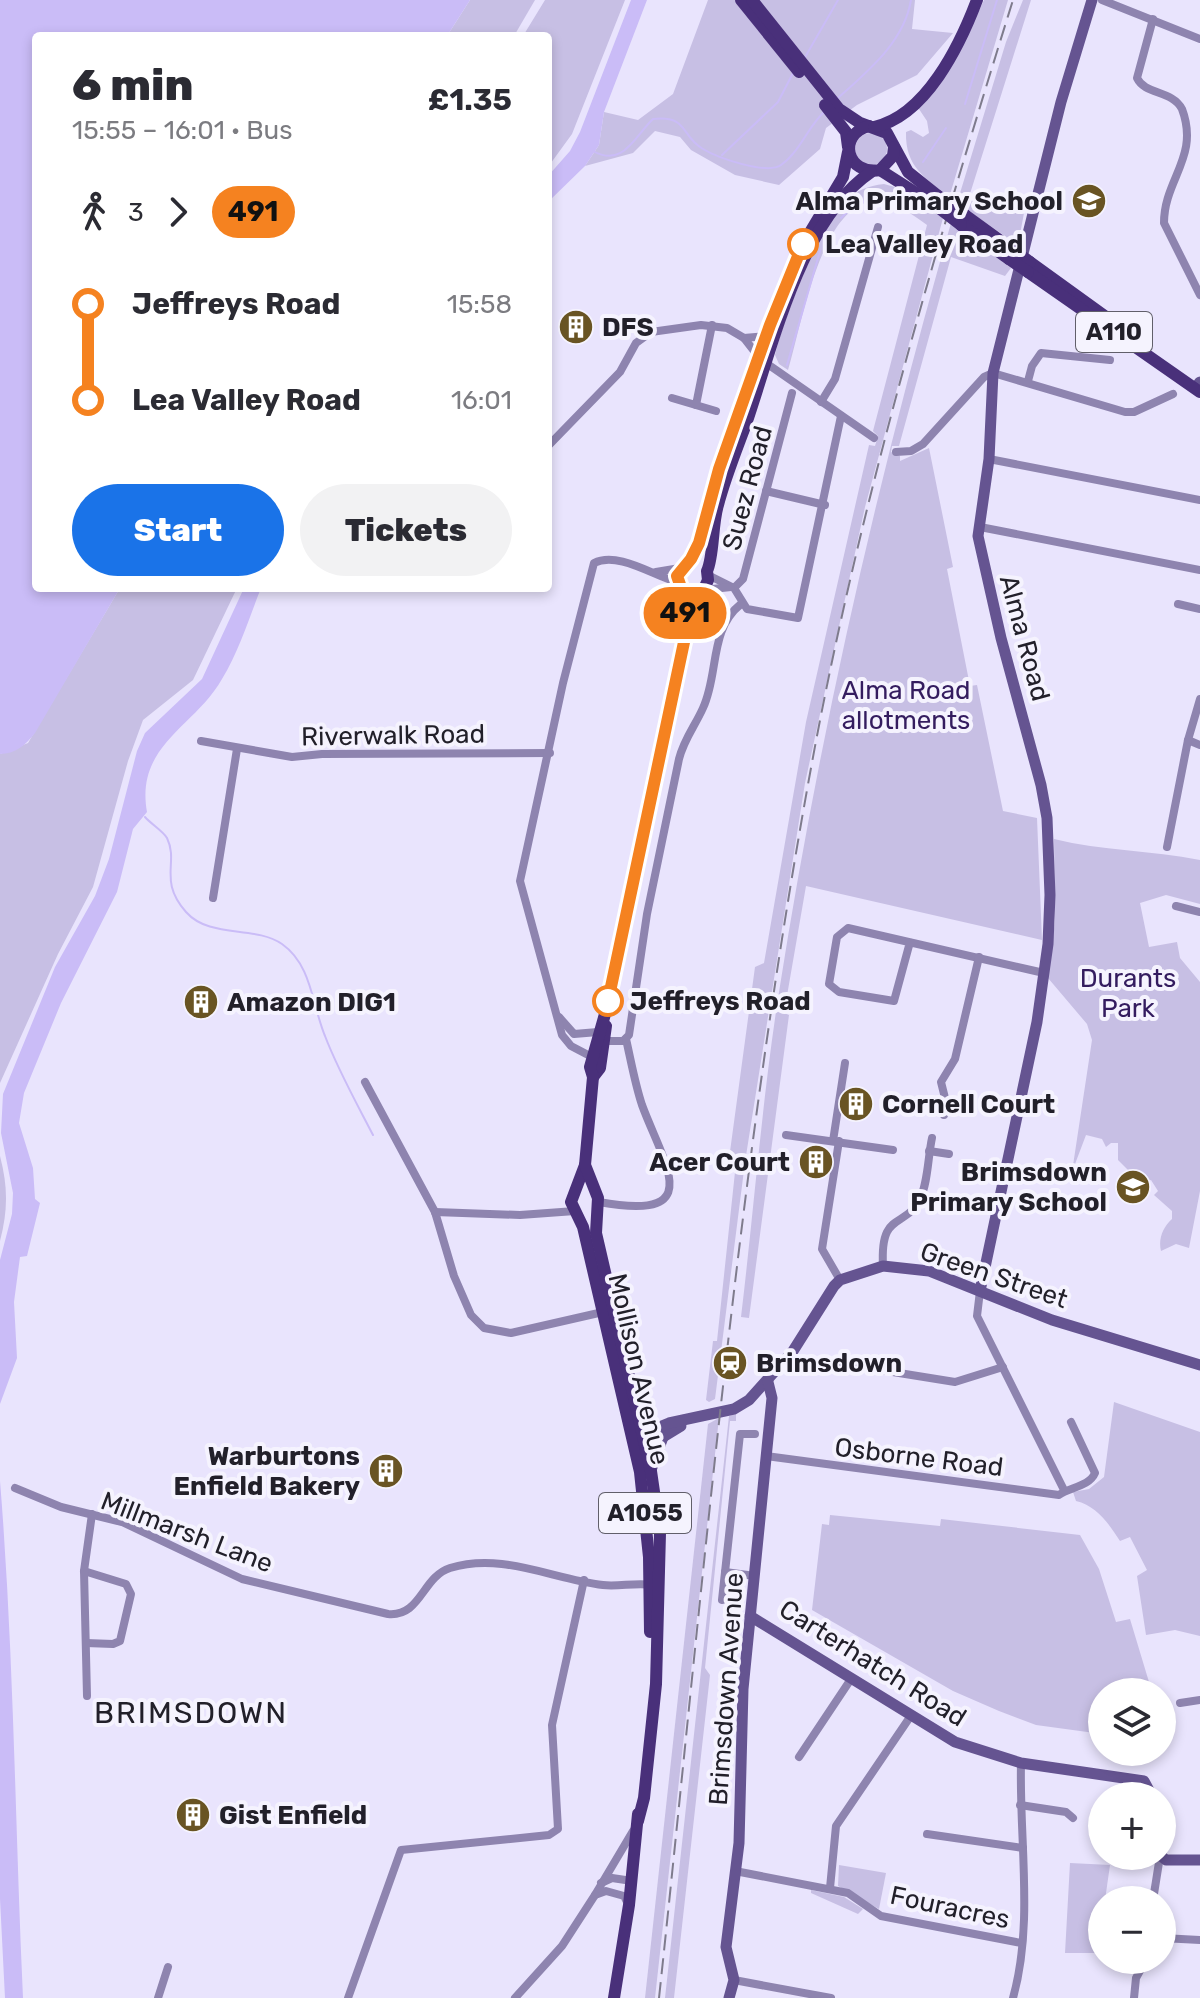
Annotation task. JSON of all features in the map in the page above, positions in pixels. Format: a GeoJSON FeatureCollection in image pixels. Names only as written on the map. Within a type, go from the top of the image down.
{"type":"FeatureCollection","features":[{"type":"Feature","properties":{"kind":"main road"},"geometry":{"type":"LineString","coordinates":[[741,0],[836,111],[857,167],[876,171],[893,156],[903,116],[953,57],[977,0]]}},
{"type":"Feature","properties":{"kind":"main road"},"geometry":{"type":"LineString","coordinates":[[752,0],[785,48]]}},
{"type":"Feature","properties":{"kind":"main road"},"geometry":{"type":"LineString","coordinates":[[836,111],[887,133],[894,146]]}},
{"type":"Feature","properties":{"kind":"main road"},"geometry":{"type":"LineString","coordinates":[[848,149],[853,135],[903,116]]}},
{"type":"Feature","properties":{"kind":"main road","name":"A110"},"geometry":{"type":"LineString","coordinates":[[894,146],[908,172],[937,200],[1200,386]]}},
{"type":"Feature","properties":{"kind":"main road","name":"Mollison Avenue"},"geometry":{"type":"LineString","coordinates":[[593,1077],[600,1068],[605,1014],[687,628],[707,573],[718,504],[762,360],[766,336],[803,244],[843,177],[848,149]]}},
{"type":"Feature","properties":{"kind":"main road","name":"Mollison Avenue"},"geometry":{"type":"LineString","coordinates":[[687,628],[681,575],[699,543],[719,469],[762,360],[826,219],[850,187],[876,171]]}},
{"type":"Feature","properties":{"kind":"main road","name":"A110"},"geometry":{"type":"LineString","coordinates":[[876,171],[937,200]]}},
{"type":"Feature","properties":{"kind":"main road"},"geometry":{"type":"LineString","coordinates":[[702,591],[689,594],[681,575],[700,564],[707,573]]}},
{"type":"Feature","properties":{"kind":"main road","name":"Mollison Avenue"},"geometry":{"type":"LineString","coordinates":[[601,1037],[592,1057],[585,1165],[574,1194],[576,1212],[586,1237],[658,1515],[638,1821],[629,1907],[614,1998]]}},
{"type":"Feature","properties":{"kind":"main road","name":"Mollison Avenue"},"geometry":{"type":"LineString","coordinates":[[585,1165],[596,1201],[596,1233],[634,1401],[639,1439]]}},
{"type":"Feature","properties":{"kind":"main road"},"geometry":{"type":"LineString","coordinates":[[574,1194],[583,1188],[596,1201],[589,1215],[576,1212]]}},
{"type":"Feature","properties":{"kind":"main road","name":"Mollison Avenue"},"geometry":{"type":"LineString","coordinates":[[646,1472],[653,1586]]}},
{"type":"Feature","properties":{"kind":"street","name":"Alma Road"},"geometry":{"type":"LineString","coordinates":[[980,1291],[1015,1137],[1044,973],[1050,895],[1047,818],[984,569],[980,527],[989,459],[993,373],[1065,90],[1092,0]]}},
{"type":"Feature","properties":{"kind":"street"},"geometry":{"type":"LineString","coordinates":[[1102,0],[1200,39]]}},
{"type":"Feature","properties":{"kind":"street"},"geometry":{"type":"LineString","coordinates":[[1153,19],[1137,78],[1141,85],[1176,100],[1189,129],[1189,153],[1163,218],[1200,294]]}},
{"type":"Feature","properties":{"kind":"street"},"geometry":{"type":"LineString","coordinates":[[821,402],[835,379],[878,227]]}},
{"type":"Feature","properties":{"kind":"street"},"geometry":{"type":"LineString","coordinates":[[696,405],[712,325]]}},
{"type":"Feature","properties":{"kind":"street"},"geometry":{"type":"LineString","coordinates":[[552,442],[620,372],[633,347],[645,334],[667,327],[712,325],[727,328],[744,338],[762,360],[874,438]]}},
{"type":"Feature","properties":{"kind":"street"},"geometry":{"type":"LineString","coordinates":[[744,338],[766,336]]}},
{"type":"Feature","properties":{"kind":"street"},"geometry":{"type":"LineString","coordinates":[[1028,381],[1041,353],[1110,360]]}},
{"type":"Feature","properties":{"kind":"street"},"geometry":{"type":"LineString","coordinates":[[896,452],[911,451],[923,444],[984,377],[993,373],[1125,412],[1134,412],[1173,394]]}},
{"type":"Feature","properties":{"kind":"street","name":"Suez Road"},"geometry":{"type":"LineString","coordinates":[[733,588],[743,579],[792,393]]}},
{"type":"Feature","properties":{"kind":"street"},"geometry":{"type":"LineString","coordinates":[[672,398],[716,411]]}},
{"type":"Feature","properties":{"kind":"street"},"geometry":{"type":"LineString","coordinates":[[707,573],[733,588],[747,609],[798,618],[825,505],[841,416]]}},
{"type":"Feature","properties":{"kind":"street"},"geometry":{"type":"LineString","coordinates":[[989,459],[1200,500]]}},
{"type":"Feature","properties":{"kind":"street"},"geometry":{"type":"LineString","coordinates":[[766,491],[825,505]]}},
{"type":"Feature","properties":{"kind":"street"},"geometry":{"type":"LineString","coordinates":[[980,527],[1200,570]]}},
{"type":"Feature","properties":{"kind":"street"},"geometry":{"type":"LineString","coordinates":[[592,1057],[565,1039],[520,881],[563,683],[594,563],[602,560],[681,575]]}},
{"type":"Feature","properties":{"kind":"street"},"geometry":{"type":"LineString","coordinates":[[656,572],[681,575]]}},
{"type":"Feature","properties":{"kind":"street"},"geometry":{"type":"LineString","coordinates":[[702,591],[733,588]]}},
{"type":"Feature","properties":{"kind":"street"},"geometry":{"type":"LineString","coordinates":[[596,1201],[646,1207],[660,1201],[670,1181],[670,1168],[641,1100],[626,1039],[679,759],[686,737],[705,705],[721,629],[741,604]]}},
{"type":"Feature","properties":{"kind":"street"},"geometry":{"type":"LineString","coordinates":[[1178,604],[1200,609]]}},
{"type":"Feature","properties":{"kind":"street"},"geometry":{"type":"LineString","coordinates":[[1167,847],[1188,740],[1200,699]]}},
{"type":"Feature","properties":{"kind":"street"},"geometry":{"type":"LineString","coordinates":[[1188,740],[1200,745]]}},
{"type":"Feature","properties":{"kind":"street","name":"Riverwalk Road"},"geometry":{"type":"LineString","coordinates":[[201,741],[298,758],[322,754],[550,753]]}},
{"type":"Feature","properties":{"kind":"street"},"geometry":{"type":"LineString","coordinates":[[213,898],[237,749]]}},
{"type":"Feature","properties":{"kind":"street"},"geometry":{"type":"LineString","coordinates":[[1176,906],[1200,912]]}},
{"type":"Feature","properties":{"kind":"street"},"geometry":{"type":"LineString","coordinates":[[910,942],[894,1001],[839,992],[829,984],[837,937],[843,929],[910,942],[979,957],[1044,973]]}},
{"type":"Feature","properties":{"kind":"street"},"geometry":{"type":"LineString","coordinates":[[944,1115],[945,1098],[941,1082],[955,1059],[979,957]]}},
{"type":"Feature","properties":{"kind":"street"},"geometry":{"type":"LineString","coordinates":[[556,1013],[574,1034],[626,1039]]}},
{"type":"Feature","properties":{"kind":"street"},"geometry":{"type":"LineString","coordinates":[[634,1401],[647,1421],[669,1423],[740,1406],[768,1382],[793,1351],[840,1280],[824,1255],[822,1243],[845,1063]]}},
{"type":"Feature","properties":{"kind":"street"},"geometry":{"type":"LineString","coordinates":[[929,1080],[941,1082]]}},
{"type":"Feature","properties":{"kind":"street"},"geometry":{"type":"LineString","coordinates":[[365,1082],[435,1212],[457,1283],[471,1315],[484,1328],[511,1333],[603,1312]]}},
{"type":"Feature","properties":{"kind":"street"},"geometry":{"type":"LineString","coordinates":[[786,1135],[893,1150]]}},
{"type":"Feature","properties":{"kind":"street"},"geometry":{"type":"LineString","coordinates":[[883,1266],[886,1233],[891,1223],[919,1200],[932,1138]]}},
{"type":"Feature","properties":{"kind":"street"},"geometry":{"type":"LineString","coordinates":[[929,1151],[949,1154]]}},
{"type":"Feature","properties":{"kind":"street"},"geometry":{"type":"LineString","coordinates":[[551,1210],[574,1194]]}},
{"type":"Feature","properties":{"kind":"street"},"geometry":{"type":"LineString","coordinates":[[435,1212],[520,1215],[551,1210],[576,1212]]}},
{"type":"Feature","properties":{"kind":"street","name":"Green Street"},"geometry":{"type":"LineString","coordinates":[[840,1280],[883,1266],[929,1271],[1052,1320],[1200,1365]]}},
{"type":"Feature","properties":{"kind":"street"},"geometry":{"type":"LineString","coordinates":[[980,1291],[977,1316],[1064,1490],[1090,1481],[1095,1473],[1071,1422]]}},
{"type":"Feature","properties":{"kind":"street"},"geometry":{"type":"LineString","coordinates":[[843,1364],[955,1382],[1003,1367]]}},
{"type":"Feature","properties":{"kind":"street","name":"Brimsdown Avenue"},"geometry":{"type":"LineString","coordinates":[[729,1998],[734,1980],[726,1947],[735,1871],[750,1616],[772,1398],[768,1382]]}},
{"type":"Feature","properties":{"kind":"street"},"geometry":{"type":"LineString","coordinates":[[646,1472],[663,1437],[689,1419]]}},
{"type":"Feature","properties":{"kind":"street"},"geometry":{"type":"LineString","coordinates":[[722,1600],[741,1433],[739,1421]]}},
{"type":"Feature","properties":{"kind":"street"},"geometry":{"type":"LineString","coordinates":[[639,1439],[669,1423]]}},
{"type":"Feature","properties":{"kind":"street"},"geometry":{"type":"LineString","coordinates":[[741,1433],[755,1434]]}},
{"type":"Feature","properties":{"kind":"street"},"geometry":{"type":"LineString","coordinates":[[639,1439],[663,1437]]}},
{"type":"Feature","properties":{"kind":"street","name":"Osborne Road"},"geometry":{"type":"LineString","coordinates":[[766,1456],[1059,1495],[1064,1490]]}},
{"type":"Feature","properties":{"kind":"street","name":"Millmarsh Lane"},"geometry":{"type":"LineString","coordinates":[[15,1488],[61,1507],[146,1532],[242,1579],[388,1614],[406,1612],[441,1573],[467,1565],[492,1563],[606,1586],[653,1586]]}},
{"type":"Feature","properties":{"kind":"street"},"geometry":{"type":"LineString","coordinates":[[87,1696],[84,1571],[92,1514]]}},
{"type":"Feature","properties":{"kind":"street"},"geometry":{"type":"LineString","coordinates":[[84,1571],[126,1584],[131,1594],[120,1641],[113,1644],[86,1643]]}},
{"type":"Feature","properties":{"kind":"street"},"geometry":{"type":"LineString","coordinates":[[725,1572],[755,1576]]}},
{"type":"Feature","properties":{"kind":"street"},"geometry":{"type":"LineString","coordinates":[[348,1998],[401,1850],[549,1835],[558,1829],[552,1725],[584,1580]]}},
{"type":"Feature","properties":{"kind":"street","name":"Carterhatch Road"},"geometry":{"type":"LineString","coordinates":[[750,1616],[760,1619],[910,1717],[955,1742],[1021,1763],[1145,1782]]}},
{"type":"Feature","properties":{"kind":"street"},"geometry":{"type":"LineString","coordinates":[[799,1757],[851,1679]]}},
{"type":"Feature","properties":{"kind":"street"},"geometry":{"type":"LineString","coordinates":[[1180,1703],[1200,1700]]}},
{"type":"Feature","properties":{"kind":"street"},"geometry":{"type":"LineString","coordinates":[[830,1888],[836,1826],[910,1717]]}},
{"type":"Feature","properties":{"kind":"street"},"geometry":{"type":"LineString","coordinates":[[1013,1998],[1020,1974],[1023,1848],[1021,1763]]}},
{"type":"Feature","properties":{"kind":"street"},"geometry":{"type":"LineString","coordinates":[[1020,1805],[1066,1812],[1073,1818]]}},
{"type":"Feature","properties":{"kind":"street"},"geometry":{"type":"LineString","coordinates":[[515,1998],[562,1946],[626,1846],[638,1821]]}},
{"type":"Feature","properties":{"kind":"street"},"geometry":{"type":"LineString","coordinates":[[927,1834],[1023,1848]]}},
{"type":"Feature","properties":{"kind":"street"},"geometry":{"type":"LineString","coordinates":[[1176,1860],[1200,1860]]}},
{"type":"Feature","properties":{"kind":"street","name":"Fouracres"},"geometry":{"type":"LineString","coordinates":[[735,1871],[848,1893],[881,1916],[1021,1943]]}},
{"type":"Feature","properties":{"kind":"street"},"geometry":{"type":"LineString","coordinates":[[601,1883],[612,1878],[632,1881]]}},
{"type":"Feature","properties":{"kind":"street"},"geometry":{"type":"LineString","coordinates":[[595,1895],[606,1891],[616,1892],[624,1896],[629,1907]]}},
{"type":"Feature","properties":{"kind":"street"},"geometry":{"type":"LineString","coordinates":[[1176,1939],[1200,1940]]}},
{"type":"Feature","properties":{"kind":"street"},"geometry":{"type":"LineString","coordinates":[[158,1998],[168,1967]]}},
{"type":"Feature","properties":{"kind":"street"},"geometry":{"type":"LineString","coordinates":[[1134,1998],[1138,1974]]}},
{"type":"Feature","properties":{"kind":"street"},"geometry":{"type":"LineString","coordinates":[[734,1980],[825,1998]]}},
{"type":"Feature","properties":{"kind":"green space"},"geometry":{"type":"Polygon","coordinates":[[[470,0],[535,0],[516,32],[450,32],[470,0]]]}},
{"type":"Feature","properties":{"kind":"green space"},"geometry":{"type":"Polygon","coordinates":[[[545,0],[625,0],[572,134],[552,162],[552,32],[525,32],[545,0]]]}},
{"type":"Feature","properties":{"kind":"green space"},"geometry":{"type":"Polygon","coordinates":[[[708,0],[915,0],[912,29],[953,33],[917,75],[857,105],[826,128],[820,149],[779,185],[735,175],[691,150],[680,137],[655,131],[633,153],[585,166],[599,145],[604,112],[638,120],[673,94],[708,0]]]}},
{"type":"Feature","properties":{"kind":"green space"},"geometry":{"type":"Polygon","coordinates":[[[984,0],[1008,0],[949,198],[918,171],[909,155],[906,132],[911,130],[923,137],[929,133],[927,121],[917,106],[970,30],[984,0]]]}},
{"type":"Feature","properties":{"kind":"green space"},"geometry":{"type":"Polygon","coordinates":[[[1023,0],[1031,0],[969,197],[1024,213],[1018,245],[957,203],[1006,42],[1023,0]]]}},
{"type":"Feature","properties":{"kind":"green space"},"geometry":{"type":"Polygon","coordinates":[[[871,133],[882,138],[887,149],[882,160],[871,165],[860,160],[855,149],[860,138],[871,133]]]}},
{"type":"Feature","properties":{"kind":"green space"},"geometry":{"type":"Polygon","coordinates":[[[884,184],[902,189],[943,218],[865,507],[805,783],[745,1162],[715,1399],[709,1402],[706,1400],[713,1341],[717,1341],[735,1172],[729,1159],[755,967],[764,963],[806,722],[869,445],[875,446],[878,436],[873,431],[927,225],[898,206],[882,201],[865,203],[849,213],[823,252],[788,370],[779,364],[775,355],[786,319],[824,232],[845,202],[868,187],[884,184]]]}},
{"type":"Feature","properties":{"kind":"green space","name":"Alma Road allotments"},"geometry":{"type":"Polygon","coordinates":[[[951,223],[1011,268],[1005,276],[951,257],[899,446],[892,446],[891,452],[900,456],[900,461],[929,448],[953,567],[947,569],[970,686],[977,685],[1003,811],[1037,818],[1042,940],[806,886],[784,1013],[789,1015],[749,1318],[741,1317],[773,1033],[813,797],[875,509],[951,223]]]}},
{"type":"Feature","properties":{"kind":"green space"},"geometry":{"type":"Polygon","coordinates":[[[118,592],[235,592],[193,680],[143,720],[128,761],[93,887],[58,954],[0,1083],[0,754],[28,743],[118,592]]]}},
{"type":"Feature","properties":{"kind":"green space","name":"Durants Park"},"geometry":{"type":"Polygon","coordinates":[[[1054,839],[1200,860],[1200,904],[1166,895],[1140,903],[1149,947],[1177,942],[1180,958],[1200,982],[1200,1191],[1189,1248],[1176,1244],[1161,1251],[1161,1238],[1172,1219],[1172,1211],[1154,1195],[1158,1191],[1151,1180],[1141,1183],[1118,1160],[1118,1143],[1106,1147],[1102,1139],[1086,1135],[1072,1172],[1092,1040],[1087,1024],[1048,978],[1055,921],[1054,839]]]}},
{"type":"Feature","properties":{"kind":"green space"},"geometry":{"type":"Polygon","coordinates":[[[0,1156],[6,1198],[0,1241],[0,1156]]]}},
{"type":"Feature","properties":{"kind":"green space"},"geometry":{"type":"Polygon","coordinates":[[[1114,1402],[1200,1432],[1200,1636],[1175,1630],[1146,1635],[1137,1576],[1147,1570],[1130,1537],[1120,1541],[1096,1511],[1076,1501],[1073,1492],[1089,1489],[1104,1477],[1114,1402]]]}},
{"type":"Feature","properties":{"kind":"green space"},"geometry":{"type":"Polygon","coordinates":[[[736,1414],[736,1421],[730,1421],[705,1668],[710,1675],[674,1998],[665,1998],[729,1416],[736,1414]]]}},
{"type":"Feature","properties":{"kind":"green space"},"geometry":{"type":"Polygon","coordinates":[[[719,1418],[655,1998],[645,1998],[708,1424],[719,1418]]]}},
{"type":"Feature","properties":{"kind":"green space"},"geometry":{"type":"Polygon","coordinates":[[[830,1515],[940,1526],[941,1519],[1080,1535],[1099,1569],[1116,1622],[1130,1619],[1148,1678],[1088,1678],[1088,1732],[1036,1725],[953,1691],[812,1610],[822,1524],[829,1525],[830,1515]]]}},
{"type":"Feature","properties":{"kind":"green space"},"geometry":{"type":"Polygon","coordinates":[[[1070,1863],[1088,1864],[1088,1870],[1109,1870],[1107,1886],[1088,1886],[1088,1953],[1065,1953],[1070,1863]]]}},
{"type":"Feature","properties":{"kind":"green space"},"geometry":{"type":"Polygon","coordinates":[[[839,1865],[886,1873],[879,1909],[838,1886],[839,1865]]]}},
{"type":"Feature","properties":{"kind":"green space"},"geometry":{"type":"Polygon","coordinates":[[[811,1890],[844,1897],[863,1909],[858,1914],[811,1893],[811,1890]]]}},
{"type":"Feature","properties":{"kind":"shaded area"},"geometry":{"type":"Polygon","coordinates":[[[0,0],[470,0],[450,32],[32,32],[32,592],[118,592],[35,733],[20,748],[0,754],[0,0]]]}},
{"type":"Feature","properties":{"kind":"shaded area"},"geometry":{"type":"Polygon","coordinates":[[[631,0],[647,0],[604,112],[599,145],[585,166],[552,198],[552,171],[570,151],[631,0]]]}},
{"type":"Feature","properties":{"kind":"shaded area"},"geometry":{"type":"Polygon","coordinates":[[[242,592],[259,592],[239,646],[222,679],[211,696],[158,753],[150,770],[146,789],[147,812],[133,829],[117,892],[61,1003],[24,1093],[19,1123],[33,1168],[35,1199],[40,1203],[27,1256],[20,1257],[14,1302],[17,1358],[0,1404],[0,1260],[12,1214],[13,1193],[1,1133],[3,1094],[55,967],[95,896],[109,859],[137,751],[145,733],[202,679],[242,592]]]}},
{"type":"Feature","properties":{"kind":"shaded area"},"geometry":{"type":"Polygon","coordinates":[[[0,1481],[23,1998],[5,1998],[0,1899],[0,1481]]]}},
{"type":"Feature","properties":{"kind":"waterway"},"geometry":{"type":"LineString","coordinates":[[804,59],[838,0]]}},
{"type":"Feature","properties":{"kind":"waterway"},"geometry":{"type":"LineString","coordinates":[[838,98],[893,42],[911,0]]}},
{"type":"Feature","properties":{"kind":"waterway"},"geometry":{"type":"LineString","coordinates":[[965,104],[997,0]]}},
{"type":"Feature","properties":{"kind":"waterway"},"geometry":{"type":"LineString","coordinates":[[722,155],[778,102],[793,73]]}},
{"type":"Feature","properties":{"kind":"waterway"},"geometry":{"type":"LineString","coordinates":[[593,151],[612,156],[620,153],[653,119],[665,119],[679,123],[696,144],[710,153],[742,164],[774,168],[788,160],[825,111]]}},
{"type":"Feature","properties":{"kind":"waterway"},"geometry":{"type":"LineString","coordinates":[[923,162],[946,128]]}},
{"type":"Feature","properties":{"kind":"waterway"},"geometry":{"type":"LineString","coordinates":[[841,218],[859,203],[896,197]]}},
{"type":"Feature","properties":{"kind":"waterway"},"geometry":{"type":"LineString","coordinates":[[787,365],[820,251]]}},
{"type":"Feature","properties":{"kind":"waterway"},"geometry":{"type":"LineString","coordinates":[[145,817],[167,838],[173,890],[186,912],[207,926],[271,938],[282,944],[300,963],[330,1049],[373,1135]]}},
{"type":"Feature","properties":{"kind":"railway"},"geometry":{"type":"LineString","coordinates":[[659,1998],[744,1210],[765,1053],[816,741],[879,460],[957,183],[1013,0]]}},
{"type":"Feature","properties":{"kind":"bus line","name":"491"},"geometry":{"type":"LineString","coordinates":[[608,1001],[687,628],[684,596],[677,576],[699,543],[719,469],[770,325],[803,244]]}},
{"type":"Feature","properties":{"kind":"place","name":"Alma Primary School"},"geometry":{"type":"Point","coordinates":[1089,201]}},
{"type":"Feature","properties":{"kind":"place","name":"Lea Valley Road"},"geometry":{"type":"Point","coordinates":[803,244]}},
{"type":"Feature","properties":{"kind":"place","name":"DFS"},"geometry":{"type":"Point","coordinates":[576,327]}},
{"type":"Feature","properties":{"kind":"place","name":"Jeffreys Road"},"geometry":{"type":"Point","coordinates":[608,1001]}},
{"type":"Feature","properties":{"kind":"place","name":"Amazon DIG1"},"geometry":{"type":"Point","coordinates":[201,1002]}},
{"type":"Feature","properties":{"kind":"place","name":"Cornell Court"},"geometry":{"type":"Point","coordinates":[856,1104]}},
{"type":"Feature","properties":{"kind":"place","name":"Acer Court"},"geometry":{"type":"Point","coordinates":[816,1162]}},
{"type":"Feature","properties":{"kind":"place","name":"Brimsdown Primary School"},"geometry":{"type":"Point","coordinates":[1133,1187]}},
{"type":"Feature","properties":{"kind":"place","name":"Brimsdown"},"geometry":{"type":"Point","coordinates":[730,1363]}},
{"type":"Feature","properties":{"kind":"place","name":"Warburtons Enfield Bakery"},"geometry":{"type":"Point","coordinates":[386,1471]}},
{"type":"Feature","properties":{"kind":"place","name":"Gist Enfield"},"geometry":{"type":"Point","coordinates":[193,1815]}},
{"type":"Feature","properties":{"kind":"district","name":"BRIMSDOWN"},"geometry":{"type":"Point","coordinates":[191,1713]}}]}
